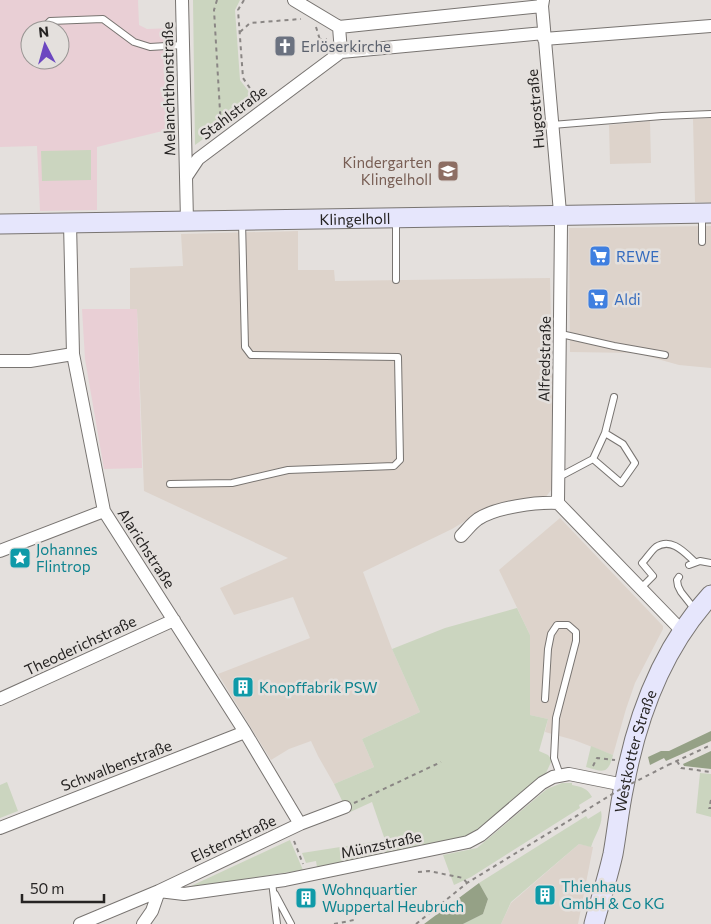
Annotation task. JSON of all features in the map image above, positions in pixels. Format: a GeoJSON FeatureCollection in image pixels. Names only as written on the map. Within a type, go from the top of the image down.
{"type":"FeatureCollection","features":[{"type":"Feature","properties":{"kind":"street","name":"Melanchthonstraße"},"geometry":{"type":"LineString","coordinates":[[182,0],[186,177]]}},
{"type":"Feature","properties":{"kind":"street"},"geometry":{"type":"LineString","coordinates":[[303,2],[339,27],[542,3]]}},
{"type":"Feature","properties":{"kind":"street","name":"Hugostraße"},"geometry":{"type":"LineString","coordinates":[[542,3],[561,215]]}},
{"type":"Feature","properties":{"kind":"street"},"geometry":{"type":"LineString","coordinates":[[339,27],[341,52],[544,36],[711,26]]}},
{"type":"Feature","properties":{"kind":"street","name":"Stahlstraße"},"geometry":{"type":"LineString","coordinates":[[186,177],[198,159],[341,52]]}},
{"type":"Feature","properties":{"kind":"street"},"geometry":{"type":"LineString","coordinates":[[186,177],[187,221]]}},
{"type":"Feature","properties":{"kind":"street","name":"Klingelholl"},"geometry":{"type":"LineString","coordinates":[[0,224],[706,213]]}},
{"type":"Feature","properties":{"kind":"street","name":"Alfredstraße"},"geometry":{"type":"LineString","coordinates":[[558,503],[561,215]]}},
{"type":"Feature","properties":{"kind":"street","name":"Alarichstraße"},"geometry":{"type":"LineString","coordinates":[[70,223],[73,354],[104,512],[245,732],[294,827]]}},
{"type":"Feature","properties":{"kind":"street"},"geometry":{"type":"LineString","coordinates":[[0,361],[30,360],[73,354]]}},
{"type":"Feature","properties":{"kind":"street"},"geometry":{"type":"LineString","coordinates":[[462,536],[476,520],[489,513],[541,502],[558,503],[682,631]]}},
{"type":"Feature","properties":{"kind":"street"},"geometry":{"type":"LineString","coordinates":[[0,551],[104,512]]}},
{"type":"Feature","properties":{"kind":"street","name":"Westkotter Straße"},"geometry":{"type":"LineString","coordinates":[[594,924],[612,854],[629,763],[648,698],[660,669],[682,631],[711,595]]}},
{"type":"Feature","properties":{"kind":"street","name":"Theoderichstraße"},"geometry":{"type":"LineString","coordinates":[[0,699],[174,620]]}},
{"type":"Feature","properties":{"kind":"street","name":"Schwalbenstraße"},"geometry":{"type":"LineString","coordinates":[[0,828],[245,732]]}},
{"type":"Feature","properties":{"kind":"street"},"geometry":{"type":"LineString","coordinates":[[560,775],[569,774],[624,785]]}},
{"type":"Feature","properties":{"kind":"street","name":"Münzstraße"},"geometry":{"type":"LineString","coordinates":[[159,891],[184,894],[272,885],[315,874],[468,842],[481,835],[542,783],[560,775]]}},
{"type":"Feature","properties":{"kind":"street","name":"Elsternstraße"},"geometry":{"type":"LineString","coordinates":[[80,924],[159,891],[294,827],[345,807]]}},
{"type":"Feature","properties":{"kind":"street"},"geometry":{"type":"LineString","coordinates":[[143,924],[152,911],[159,891]]}},
{"type":"Feature","properties":{"kind":"lane"},"geometry":{"type":"LineString","coordinates":[[68,20],[103,18],[134,42],[150,47],[183,45]]}},
{"type":"Feature","properties":{"kind":"lane"},"geometry":{"type":"LineString","coordinates":[[552,125],[711,114]]}},
{"type":"Feature","properties":{"kind":"lane"},"geometry":{"type":"LineString","coordinates":[[702,242],[706,213]]}},
{"type":"Feature","properties":{"kind":"lane"},"geometry":{"type":"LineString","coordinates":[[396,218],[396,280]]}},
{"type":"Feature","properties":{"kind":"lane"},"geometry":{"type":"LineString","coordinates":[[170,484],[232,483],[288,470],[394,466],[400,460],[398,357],[251,355],[245,347],[242,220]]}},
{"type":"Feature","properties":{"kind":"lane"},"geometry":{"type":"LineString","coordinates":[[561,334],[665,355]]}},
{"type":"Feature","properties":{"kind":"lane"},"geometry":{"type":"LineString","coordinates":[[559,477],[593,459],[605,433],[614,397]]}},
{"type":"Feature","properties":{"kind":"lane"},"geometry":{"type":"LineString","coordinates":[[593,459],[621,483],[635,463],[624,444],[605,433]]}},
{"type":"Feature","properties":{"kind":"lane"},"geometry":{"type":"LineString","coordinates":[[640,588],[653,576],[642,563],[657,547],[676,545],[692,564],[700,561],[711,563]]}},
{"type":"Feature","properties":{"kind":"lane"},"geometry":{"type":"LineString","coordinates":[[679,577],[677,580],[678,586],[696,612]]}},
{"type":"Feature","properties":{"kind":"lane"},"geometry":{"type":"LineString","coordinates":[[545,699],[548,649],[551,634],[557,625],[568,624],[576,632],[576,642],[556,718],[554,758],[560,775]]}},
{"type":"Feature","properties":{"kind":"lane"},"geometry":{"type":"LineString","coordinates":[[272,885],[277,924]]}},
{"type":"Feature","properties":{"kind":"lane"},"geometry":{"type":"LineString","coordinates":[[272,885],[291,924]]}},
{"type":"Feature","properties":{"kind":"path"},"geometry":{"type":"LineString","coordinates":[[217,0],[214,10],[220,127]]}},
{"type":"Feature","properties":{"kind":"path"},"geometry":{"type":"LineString","coordinates":[[244,0],[238,10],[243,78],[264,108]]}},
{"type":"Feature","properties":{"kind":"path"},"geometry":{"type":"LineString","coordinates":[[240,32],[250,22],[299,19]]}},
{"type":"Feature","properties":{"kind":"path"},"geometry":{"type":"LineString","coordinates":[[316,22],[319,40],[327,39]]}},
{"type":"Feature","properties":{"kind":"path"},"geometry":{"type":"LineString","coordinates":[[416,924],[467,883],[583,812],[668,765],[711,745]]}},
{"type":"Feature","properties":{"kind":"path"},"geometry":{"type":"LineString","coordinates":[[590,778],[597,758],[629,763]]}},
{"type":"Feature","properties":{"kind":"path"},"geometry":{"type":"LineString","coordinates":[[677,761],[681,768],[711,772]]}},
{"type":"Feature","properties":{"kind":"path"},"geometry":{"type":"LineString","coordinates":[[345,807],[440,762]]}},
{"type":"Feature","properties":{"kind":"path"},"geometry":{"type":"LineString","coordinates":[[711,800],[709,808],[711,808]]}},
{"type":"Feature","properties":{"kind":"path"},"geometry":{"type":"LineString","coordinates":[[294,827],[304,866],[314,865],[315,874]]}},
{"type":"Feature","properties":{"kind":"path"},"geometry":{"type":"LineString","coordinates":[[418,872],[429,870],[463,878],[467,883]]}},
{"type":"Feature","properties":{"kind":"path"},"geometry":{"type":"LineString","coordinates":[[334,924],[354,920],[360,903]]}},
{"type":"Feature","properties":{"kind":"shaded area"},"geometry":{"type":"Polygon","coordinates":[[[0,0],[138,0],[139,25],[147,29],[174,28],[175,128],[97,147],[97,210],[40,211],[37,146],[0,147],[0,0]]]}},
{"type":"Feature","properties":{"kind":"shaded area"},"geometry":{"type":"Polygon","coordinates":[[[711,118],[711,202],[695,202],[693,119],[711,118]]]}},
{"type":"Feature","properties":{"kind":"shaded area"},"geometry":{"type":"Polygon","coordinates":[[[650,121],[651,163],[610,164],[609,125],[650,121]]]}},
{"type":"Feature","properties":{"kind":"shaded area"},"geometry":{"type":"Polygon","coordinates":[[[711,226],[711,368],[679,365],[636,353],[570,352],[569,228],[711,226]]]}},
{"type":"Feature","properties":{"kind":"shaded area"},"geometry":{"type":"Polygon","coordinates":[[[298,231],[298,270],[334,270],[335,281],[550,278],[555,485],[545,498],[480,512],[452,529],[363,572],[392,649],[420,712],[362,739],[374,767],[334,784],[311,741],[289,749],[271,760],[218,674],[310,638],[293,597],[234,615],[220,588],[288,558],[144,491],[137,310],[130,309],[130,268],[183,266],[181,234],[298,231]]]}},
{"type":"Feature","properties":{"kind":"shaded area"},"geometry":{"type":"Polygon","coordinates":[[[82,309],[137,309],[142,468],[104,469],[85,359],[82,309]]]}},
{"type":"Feature","properties":{"kind":"shaded area"},"geometry":{"type":"Polygon","coordinates":[[[560,518],[663,626],[635,683],[613,755],[574,740],[545,732],[548,719],[530,715],[530,635],[499,570],[560,518]]]}},
{"type":"Feature","properties":{"kind":"shaded area"},"geometry":{"type":"Polygon","coordinates":[[[579,844],[593,847],[578,924],[501,924],[511,903],[579,844]]]}},
{"type":"Feature","properties":{"kind":"green space"},"geometry":{"type":"Polygon","coordinates":[[[193,0],[240,0],[235,10],[240,80],[256,101],[195,145],[193,0]]]}},
{"type":"Feature","properties":{"kind":"green space"},"geometry":{"type":"Polygon","coordinates":[[[91,150],[91,180],[42,181],[41,151],[91,150]]]}},
{"type":"Feature","properties":{"kind":"green space"},"geometry":{"type":"Polygon","coordinates":[[[517,608],[530,635],[530,715],[548,719],[539,751],[548,755],[552,760],[545,775],[474,833],[465,837],[317,867],[316,861],[306,863],[302,853],[385,840],[372,802],[348,813],[334,784],[374,767],[362,739],[420,712],[392,649],[445,628],[517,608]]]}},
{"type":"Feature","properties":{"kind":"green space"},"geometry":{"type":"Polygon","coordinates":[[[711,731],[711,741],[666,761],[664,758],[650,765],[648,757],[661,751],[669,751],[711,731]]]}},
{"type":"Feature","properties":{"kind":"green space"},"geometry":{"type":"Polygon","coordinates":[[[591,746],[613,755],[607,769],[601,771],[586,767],[591,746]]]}},
{"type":"Feature","properties":{"kind":"green space"},"geometry":{"type":"Polygon","coordinates":[[[711,751],[711,769],[684,766],[683,764],[711,751]]]}},
{"type":"Feature","properties":{"kind":"green space"},"geometry":{"type":"Polygon","coordinates":[[[700,773],[711,774],[711,817],[696,813],[700,773]]]}},
{"type":"Feature","properties":{"kind":"green space"},"geometry":{"type":"Polygon","coordinates":[[[7,782],[18,811],[0,818],[0,785],[7,782]]]}},
{"type":"Feature","properties":{"kind":"green space"},"geometry":{"type":"Polygon","coordinates":[[[562,783],[572,783],[572,785],[584,788],[592,797],[579,805],[580,808],[471,877],[454,885],[443,855],[477,848],[547,789],[562,783]]]}},
{"type":"Feature","properties":{"kind":"green space"},"geometry":{"type":"Polygon","coordinates":[[[601,811],[600,825],[591,847],[579,844],[511,902],[501,924],[463,924],[483,914],[488,899],[479,883],[586,816],[588,819],[601,811]]]}},
{"type":"Feature","properties":{"kind":"green space"},"geometry":{"type":"Polygon","coordinates":[[[290,840],[303,870],[191,886],[290,840]]]}},
{"type":"Feature","properties":{"kind":"green space"},"geometry":{"type":"Polygon","coordinates":[[[479,883],[488,899],[483,914],[463,924],[424,924],[479,883]]]}},
{"type":"Feature","properties":{"kind":"place","name":"Erlöserkirche"},"geometry":{"type":"Point","coordinates":[285,46]}},
{"type":"Feature","properties":{"kind":"place","name":"Kindergarten Klingelholl"},"geometry":{"type":"Point","coordinates":[448,171]}},
{"type":"Feature","properties":{"kind":"place","name":"REWE"},"geometry":{"type":"Point","coordinates":[600,256]}},
{"type":"Feature","properties":{"kind":"place","name":"Aldi"},"geometry":{"type":"Point","coordinates":[598,299]}},
{"type":"Feature","properties":{"kind":"place","name":"Johannes Flintrop"},"geometry":{"type":"Point","coordinates":[20,558]}},
{"type":"Feature","properties":{"kind":"place","name":"Knopffabrik PSW"},"geometry":{"type":"Point","coordinates":[243,687]}},
{"type":"Feature","properties":{"kind":"place","name":"Thienhaus GmbH & Co KG"},"geometry":{"type":"Point","coordinates":[545,895]}},
{"type":"Feature","properties":{"kind":"place","name":"Wohnquartier Wuppertal Heubruch"},"geometry":{"type":"Point","coordinates":[306,898]}}]}
